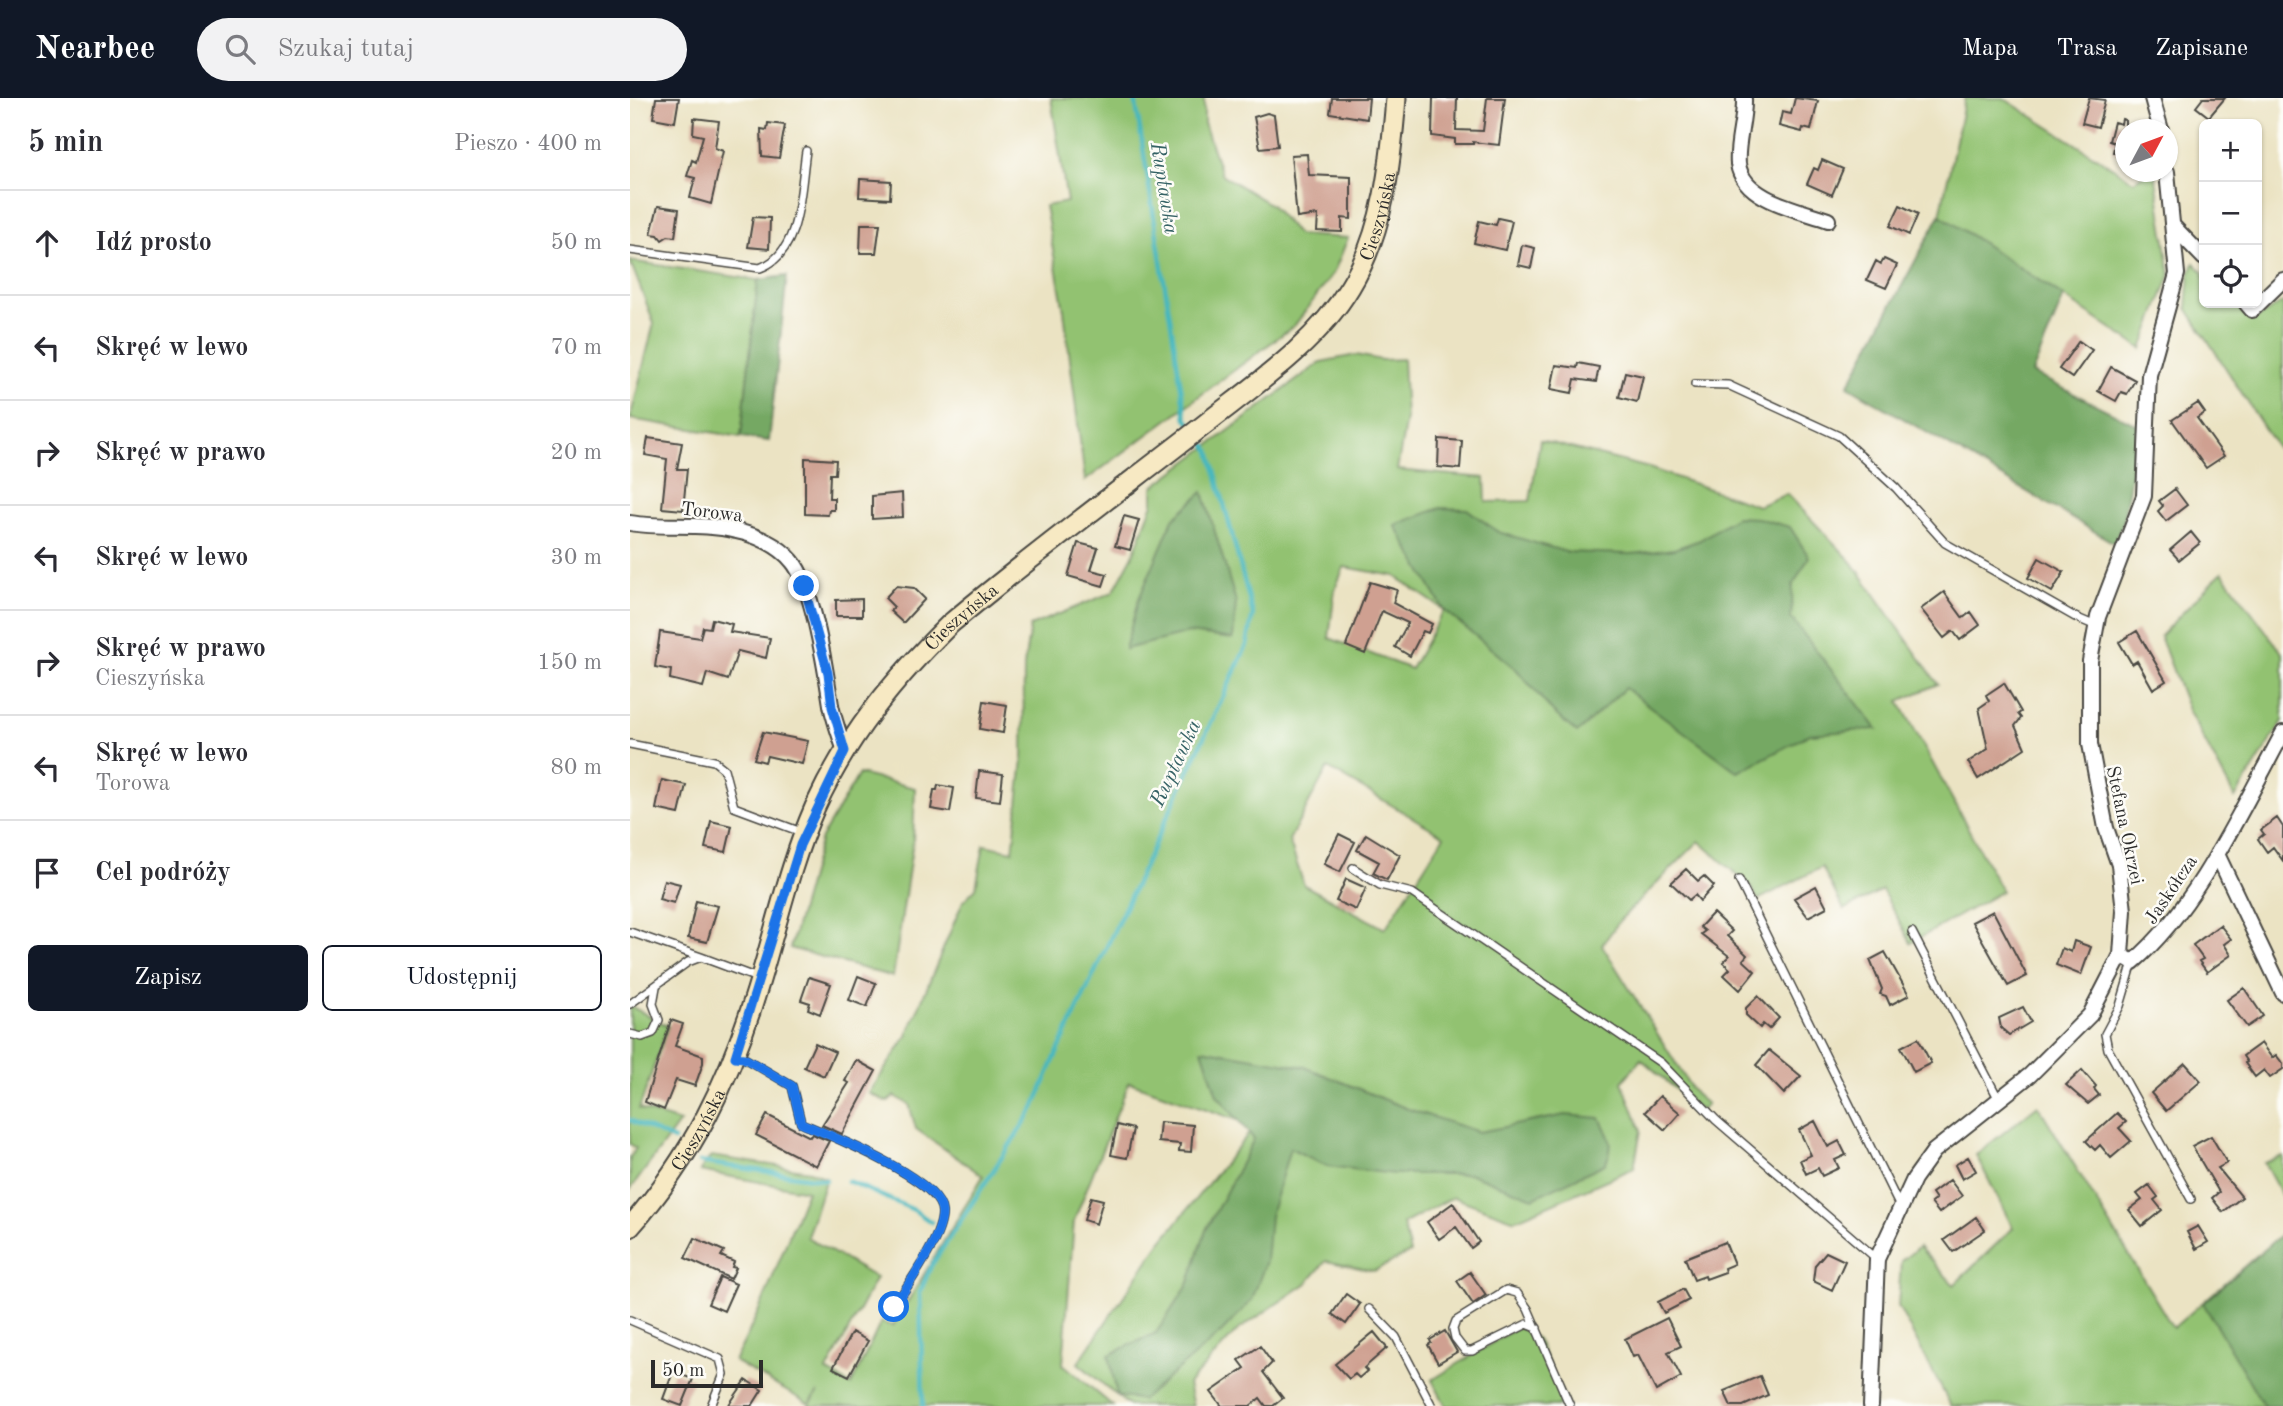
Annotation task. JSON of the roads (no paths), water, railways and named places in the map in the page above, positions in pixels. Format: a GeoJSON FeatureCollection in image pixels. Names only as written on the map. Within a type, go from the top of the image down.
{"type":"FeatureCollection","features":[{"type":"Feature","properties":{"kind":"main road","name":"Cieszyńska"},"geometry":{"type":"LineString","coordinates":[[630,1227],[652,1203],[698,1137],[735,1057],[805,833],[845,751],[880,698],[906,667],[950,624],[1278,368],[1310,338],[1351,287],[1379,214],[1392,141],[1396,98]]}},
{"type":"Feature","properties":{"kind":"street"},"geometry":{"type":"LineString","coordinates":[[1744,98],[1738,163],[1742,180],[1761,196],[1828,220]]}},
{"type":"Feature","properties":{"kind":"street"},"geometry":{"type":"LineString","coordinates":[[2152,98],[2158,119]]}},
{"type":"Feature","properties":{"kind":"street","name":"Stefana Okrzei"},"geometry":{"type":"LineString","coordinates":[[1871,1406],[1877,1259],[1914,1179],[1934,1151],[1998,1098],[2031,1075],[2090,1016],[2127,958],[2119,865],[2104,818],[2090,744],[2090,661],[2096,626],[2144,496],[2149,375],[2177,274],[2168,182]]}},
{"type":"Feature","properties":{"kind":"street"},"geometry":{"type":"LineString","coordinates":[[2173,226],[2199,253]]}},
{"type":"Feature","properties":{"kind":"street"},"geometry":{"type":"LineString","coordinates":[[2262,300],[2283,279]]}},
{"type":"Feature","properties":{"kind":"street","name":"Torowa"},"geometry":{"type":"LineString","coordinates":[[630,523],[650,526],[686,524],[736,530],[760,538],[794,562],[804,586],[828,673],[832,707],[845,751]]}},
{"type":"Feature","properties":{"kind":"street","name":"Jaskółcza"},"geometry":{"type":"LineString","coordinates":[[2127,958],[2159,940],[2217,854],[2283,733]]}},
{"type":"Feature","properties":{"kind":"street","name":"Jaskółcza"},"geometry":{"type":"LineString","coordinates":[[2217,854],[2283,993]]}},
{"type":"Feature","properties":{"kind":"lane"},"geometry":{"type":"LineString","coordinates":[[630,250],[760,268],[774,263],[786,250],[795,221],[806,151]]}},
{"type":"Feature","properties":{"kind":"lane"},"geometry":{"type":"LineString","coordinates":[[1695,384],[1728,385],[1839,436],[1896,488],[1945,543],[2075,617],[2096,626]]}},
{"type":"Feature","properties":{"kind":"lane"},"geometry":{"type":"LineString","coordinates":[[630,744],[714,761],[724,769],[734,807],[805,833]]}},
{"type":"Feature","properties":{"kind":"lane"},"geometry":{"type":"LineString","coordinates":[[1353,868],[1380,885],[1412,893],[1661,1063],[1716,1120],[1877,1259]]}},
{"type":"Feature","properties":{"kind":"lane"},"geometry":{"type":"LineString","coordinates":[[1739,880],[1900,1207]]}},
{"type":"Feature","properties":{"kind":"lane"},"geometry":{"type":"LineString","coordinates":[[630,932],[760,979]]}},
{"type":"Feature","properties":{"kind":"lane"},"geometry":{"type":"LineString","coordinates":[[1912,932],[1998,1098]]}},
{"type":"Feature","properties":{"kind":"lane"},"geometry":{"type":"LineString","coordinates":[[630,1004],[688,962],[701,957]]}},
{"type":"Feature","properties":{"kind":"lane"},"geometry":{"type":"LineString","coordinates":[[2127,958],[2120,1006],[2105,1034],[2108,1049],[2192,1199]]}},
{"type":"Feature","properties":{"kind":"lane"},"geometry":{"type":"LineString","coordinates":[[630,1034],[642,1037],[653,1033],[659,1020],[653,1004],[656,987]]}},
{"type":"Feature","properties":{"kind":"lane"},"geometry":{"type":"LineString","coordinates":[[735,1057],[744,1058],[792,1086],[801,1123],[888,1161],[937,1198],[942,1212],[935,1237],[894,1307]]}},
{"type":"Feature","properties":{"kind":"lane"},"geometry":{"type":"LineString","coordinates":[[1537,1328],[1527,1324],[1472,1351],[1465,1351],[1452,1329],[1456,1321],[1506,1290],[1517,1293],[1537,1328],[1546,1356],[1570,1406]]}},
{"type":"Feature","properties":{"kind":"lane"},"geometry":{"type":"LineString","coordinates":[[1369,1308],[1396,1337],[1432,1406]]}},
{"type":"Feature","properties":{"kind":"lane"},"geometry":{"type":"LineString","coordinates":[[630,1320],[720,1359],[724,1374],[711,1406]]}},
{"type":"Feature","properties":{"kind":"waterway","name":"Ruptawka"},"geometry":{"type":"LineString","coordinates":[[1135,98],[1186,418],[1192,426]]}},
{"type":"Feature","properties":{"kind":"waterway","name":"Ruptawka"},"geometry":{"type":"LineString","coordinates":[[923,1406],[920,1292],[931,1266],[1034,1108],[1247,645],[1253,614],[1210,451],[1199,436]]}},
{"type":"Feature","properties":{"kind":"waterway"},"geometry":{"type":"LineString","coordinates":[[630,1120],[674,1140]]}},
{"type":"Feature","properties":{"kind":"waterway"},"geometry":{"type":"LineString","coordinates":[[700,1162],[826,1180]]}},
{"type":"Feature","properties":{"kind":"waterway"},"geometry":{"type":"LineString","coordinates":[[848,1181],[914,1210],[931,1222]]}}]}
